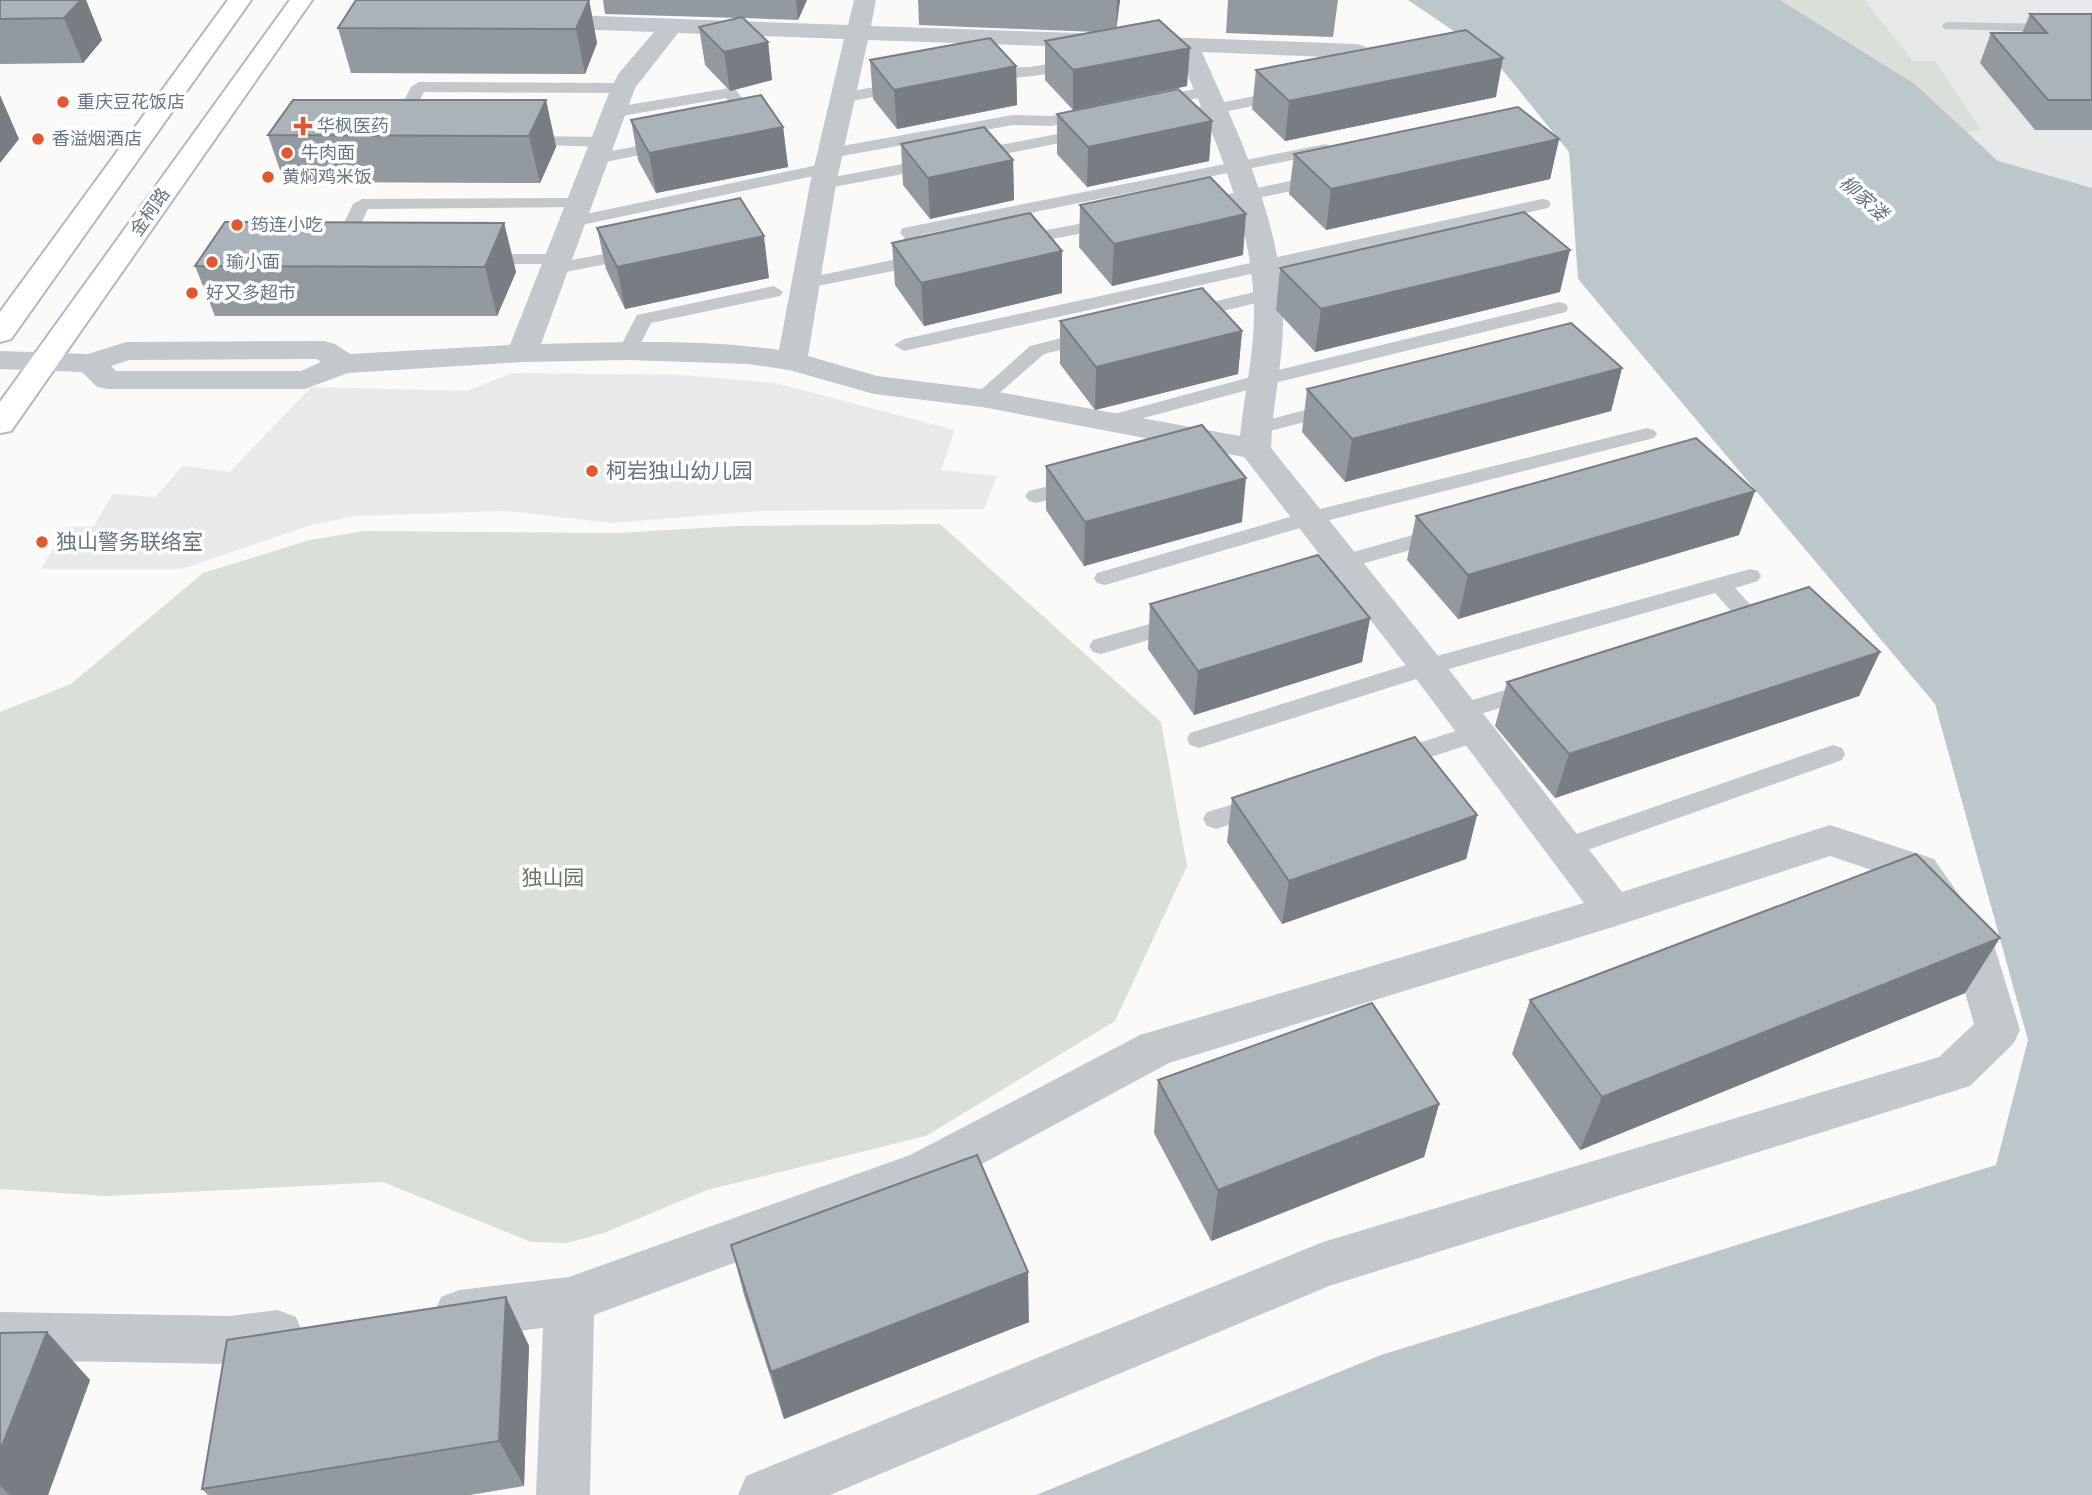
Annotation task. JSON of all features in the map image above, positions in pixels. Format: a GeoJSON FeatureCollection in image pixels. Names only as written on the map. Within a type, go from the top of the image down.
{"type":"FeatureCollection","features":[{"type":"Feature","properties":{"kind":"main road"},"geometry":{"type":"LineString","coordinates":[[0,333],[240,0]]}},
{"type":"Feature","properties":{"kind":"main road","name":"金柯路"},"geometry":{"type":"LineString","coordinates":[[0,424],[301,0]]}},
{"type":"Feature","properties":{"kind":"street"},"geometry":{"type":"LineString","coordinates":[[792,361],[841,98],[865,0]]}},
{"type":"Feature","properties":{"kind":"street"},"geometry":{"type":"LineString","coordinates":[[521,20],[1142,46],[1187,44],[1356,51],[1367,55],[1393,73]]}},
{"type":"Feature","properties":{"kind":"street"},"geometry":{"type":"LineString","coordinates":[[522,353],[628,78],[671,26]]}},
{"type":"Feature","properties":{"kind":"street"},"geometry":{"type":"LineString","coordinates":[[1187,44],[1248,195],[1264,267],[1268,295],[1265,379],[1245,441]]}},
{"type":"Feature","properties":{"kind":"street"},"geometry":{"type":"LineString","coordinates":[[0,360],[90,363],[108,380],[305,380],[343,364],[522,353],[628,351],[748,355],[792,361],[874,385],[982,398],[1245,441],[1308,519],[1342,573],[1427,667],[1613,911]]}},
{"type":"Feature","properties":{"kind":"street"},"geometry":{"type":"LineString","coordinates":[[421,1318],[569,1301],[926,1170],[1156,1048],[1613,911],[1830,840],[1919,870],[1973,945],[1998,1030],[1954,1072],[1323,1265],[765,1495]]}},
{"type":"Feature","properties":{"kind":"street"},"geometry":{"type":"LineString","coordinates":[[563,1495],[569,1301]]}},
{"type":"Feature","properties":{"kind":"street"},"geometry":{"type":"LineString","coordinates":[[0,1336],[231,1340],[312,1331]]}},
{"type":"Feature","properties":{"kind":"lane"},"geometry":{"type":"LineString","coordinates":[[1949,26],[2092,29]]}},
{"type":"Feature","properties":{"kind":"lane"},"geometry":{"type":"LineString","coordinates":[[970,75],[996,71],[1030,72],[1096,61]]}},
{"type":"Feature","properties":{"kind":"lane"},"geometry":{"type":"LineString","coordinates":[[1361,79],[1393,73]]}},
{"type":"Feature","properties":{"kind":"lane"},"geometry":{"type":"LineString","coordinates":[[841,98],[918,85]]}},
{"type":"Feature","properties":{"kind":"lane"},"geometry":{"type":"LineString","coordinates":[[404,141],[390,141],[419,87],[619,100],[730,93],[757,128],[743,131]]}},
{"type":"Feature","properties":{"kind":"lane"},"geometry":{"type":"LineString","coordinates":[[1142,104],[1210,101],[1308,90]]}},
{"type":"Feature","properties":{"kind":"lane"},"geometry":{"type":"LineString","coordinates":[[1160,120],[1210,101]]}},
{"type":"Feature","properties":{"kind":"lane"},"geometry":{"type":"LineString","coordinates":[[349,260],[335,260],[362,204],[576,213],[705,194],[827,168],[1013,120],[1051,121],[1103,111]]}},
{"type":"Feature","properties":{"kind":"lane"},"geometry":{"type":"LineString","coordinates":[[827,168],[951,160],[1106,130]]}},
{"type":"Feature","properties":{"kind":"lane"},"geometry":{"type":"LineString","coordinates":[[510,141],[600,150],[690,141]]}},
{"type":"Feature","properties":{"kind":"lane"},"geometry":{"type":"LineString","coordinates":[[807,283],[935,257],[909,232],[1342,145]]}},
{"type":"Feature","properties":{"kind":"lane"},"geometry":{"type":"LineString","coordinates":[[1181,208],[1341,175]]}},
{"type":"Feature","properties":{"kind":"lane"},"geometry":{"type":"LineString","coordinates":[[705,194],[716,214]]}},
{"type":"Feature","properties":{"kind":"lane"},"geometry":{"type":"LineString","coordinates":[[904,345],[1542,204]]}},
{"type":"Feature","properties":{"kind":"lane"},"geometry":{"type":"LineString","coordinates":[[995,246],[1128,219]]}},
{"type":"Feature","properties":{"kind":"lane"},"geometry":{"type":"LineString","coordinates":[[1468,220],[1486,236]]}},
{"type":"Feature","properties":{"kind":"lane"},"geometry":{"type":"LineString","coordinates":[[461,260],[557,264],[661,248]]}},
{"type":"Feature","properties":{"kind":"lane"},"geometry":{"type":"LineString","coordinates":[[1173,317],[1308,286]]}},
{"type":"Feature","properties":{"kind":"lane"},"geometry":{"type":"LineString","coordinates":[[628,351],[644,319],[774,292]]}},
{"type":"Feature","properties":{"kind":"lane"},"geometry":{"type":"LineString","coordinates":[[1110,421],[1265,379],[1559,308]]}},
{"type":"Feature","properties":{"kind":"lane"},"geometry":{"type":"LineString","coordinates":[[1016,322],[1037,350]]}},
{"type":"Feature","properties":{"kind":"lane"},"geometry":{"type":"LineString","coordinates":[[1500,323],[1519,340]]}},
{"type":"Feature","properties":{"kind":"lane"},"geometry":{"type":"LineString","coordinates":[[982,398],[1037,350],[1105,334]]}},
{"type":"Feature","properties":{"kind":"lane"},"geometry":{"type":"LineString","coordinates":[[1188,456],[1245,441],[1349,405]]}},
{"type":"Feature","properties":{"kind":"lane"},"geometry":{"type":"LineString","coordinates":[[1105,578],[1308,519],[1647,434]]}},
{"type":"Feature","properties":{"kind":"lane"},"geometry":{"type":"LineString","coordinates":[[1623,440],[1639,457]]}},
{"type":"Feature","properties":{"kind":"lane"},"geometry":{"type":"LineString","coordinates":[[1036,496],[1100,479]]}},
{"type":"Feature","properties":{"kind":"lane"},"geometry":{"type":"LineString","coordinates":[[1342,573],[1461,529]]}},
{"type":"Feature","properties":{"kind":"lane"},"geometry":{"type":"LineString","coordinates":[[1199,739],[1427,667],[1750,576]]}},
{"type":"Feature","properties":{"kind":"lane"},"geometry":{"type":"LineString","coordinates":[[1714,634],[1754,622],[1719,584]]}},
{"type":"Feature","properties":{"kind":"lane"},"geometry":{"type":"LineString","coordinates":[[1101,646],[1207,616]]}},
{"type":"Feature","properties":{"kind":"lane"},"geometry":{"type":"LineString","coordinates":[[1372,768],[1554,683]]}},
{"type":"Feature","properties":{"kind":"lane"},"geometry":{"type":"LineString","coordinates":[[1565,848],[1833,754]]}},
{"type":"Feature","properties":{"kind":"lane"},"geometry":{"type":"LineString","coordinates":[[1216,819],[1281,798]]}},
{"type":"Feature","properties":{"kind":"shaded area"},"geometry":{"type":"Polygon","coordinates":[[[1780,0],[2092,0],[2092,212],[2082,187],[1998,161],[1915,84],[1780,0]]]}},
{"type":"Feature","properties":{"kind":"shaded area","name":"柯岩独山幼儿园"},"geometry":{"type":"Polygon","coordinates":[[[512,373],[683,375],[775,383],[955,430],[941,470],[997,476],[984,509],[760,511],[611,523],[507,511],[354,516],[308,526],[182,569],[41,569],[66,527],[93,527],[113,494],[155,497],[183,466],[230,472],[311,387],[467,391],[512,373]]]}},
{"type":"Feature","properties":{"kind":"green space"},"geometry":{"type":"Polygon","coordinates":[[[1780,0],[1864,0],[1913,61],[1935,61],[1981,130],[1967,132],[1915,84],[1780,0]]]}},
{"type":"Feature","properties":{"kind":"green space","name":"独山园"},"geometry":{"type":"Polygon","coordinates":[[[940,524],[1161,722],[1187,866],[1115,1021],[926,1136],[707,1190],[604,1233],[567,1243],[531,1242],[383,1182],[106,1196],[0,1189],[0,712],[71,684],[203,573],[310,540],[365,531],[619,533],[736,526],[940,524]]]}},
{"type":"Feature","properties":{"kind":"water","name":"柳家溇"},"geometry":{"type":"Polygon","coordinates":[[[1408,0],[1780,0],[1915,84],[1998,161],[2092,188],[2092,1495],[1036,1495],[1381,1355],[1996,1165],[2028,1040],[1935,704],[1578,279],[1569,152],[1492,57],[1408,0]]]}},
{"type":"Feature","properties":{"kind":"building"},"geometry":{"type":"Polygon","coordinates":[[[0,0],[81,0],[64,18],[0,19],[0,0]]]}},
{"type":"Feature","properties":{"kind":"building"},"geometry":{"type":"Polygon","coordinates":[[[356,0],[589,0],[576,29],[338,28],[356,0]]]}},
{"type":"Feature","properties":{"kind":"building"},"geometry":{"type":"Polygon","coordinates":[[[2030,14],[2092,14],[2092,100],[2048,100],[1991,33],[2047,33],[2030,14]]]}},
{"type":"Feature","properties":{"kind":"building"},"geometry":{"type":"Polygon","coordinates":[[[742,17],[768,42],[724,52],[699,27],[742,17]]]}},
{"type":"Feature","properties":{"kind":"building"},"geometry":{"type":"Polygon","coordinates":[[[1159,20],[1190,48],[1073,70],[1045,41],[1159,20]]]}},
{"type":"Feature","properties":{"kind":"building"},"geometry":{"type":"Polygon","coordinates":[[[1466,30],[1503,58],[1289,101],[1256,70],[1466,30]]]}},
{"type":"Feature","properties":{"kind":"building"},"geometry":{"type":"Polygon","coordinates":[[[990,38],[1016,66],[894,90],[870,60],[990,38]]]}},
{"type":"Feature","properties":{"kind":"building"},"geometry":{"type":"Polygon","coordinates":[[[1178,89],[1212,121],[1088,147],[1057,114],[1178,89]]]}},
{"type":"Feature","properties":{"kind":"building"},"geometry":{"type":"Polygon","coordinates":[[[761,95],[783,127],[649,153],[631,120],[761,95]]]}},
{"type":"Feature","properties":{"kind":"building"},"geometry":{"type":"Polygon","coordinates":[[[293,100],[546,100],[529,136],[268,135],[293,100]]]}},
{"type":"Feature","properties":{"kind":"building"},"geometry":{"type":"Polygon","coordinates":[[[1518,107],[1559,139],[1331,189],[1294,154],[1518,107]]]}},
{"type":"Feature","properties":{"kind":"building"},"geometry":{"type":"Polygon","coordinates":[[[984,127],[1013,160],[928,178],[901,144],[984,127]]]}},
{"type":"Feature","properties":{"kind":"building"},"geometry":{"type":"Polygon","coordinates":[[[1210,177],[1246,214],[1114,244],[1080,205],[1210,177]]]}},
{"type":"Feature","properties":{"kind":"building"},"geometry":{"type":"Polygon","coordinates":[[[740,198],[764,236],[617,267],[597,228],[740,198]]]}},
{"type":"Feature","properties":{"kind":"building"},"geometry":{"type":"Polygon","coordinates":[[[1524,212],[1570,250],[1321,309],[1280,268],[1524,212]]]}},
{"type":"Feature","properties":{"kind":"building"},"geometry":{"type":"Polygon","coordinates":[[[1030,213],[1062,251],[921,283],[892,243],[1030,213]]]}},
{"type":"Feature","properties":{"kind":"building"},"geometry":{"type":"Polygon","coordinates":[[[225,222],[504,223],[485,267],[195,266],[225,222]]]}},
{"type":"Feature","properties":{"kind":"building"},"geometry":{"type":"Polygon","coordinates":[[[1202,288],[1242,331],[1096,367],[1060,321],[1202,288]]]}},
{"type":"Feature","properties":{"kind":"building"},"geometry":{"type":"Polygon","coordinates":[[[1571,323],[1622,368],[1352,439],[1307,389],[1571,323]]]}},
{"type":"Feature","properties":{"kind":"building"},"geometry":{"type":"Polygon","coordinates":[[[1202,425],[1246,478],[1085,522],[1046,466],[1202,425]]]}},
{"type":"Feature","properties":{"kind":"building"},"geometry":{"type":"Polygon","coordinates":[[[1696,438],[1755,491],[1468,575],[1416,516],[1696,438]]]}},
{"type":"Feature","properties":{"kind":"building"},"geometry":{"type":"Polygon","coordinates":[[[1318,555],[1370,618],[1198,671],[1150,604],[1318,555]]]}},
{"type":"Feature","properties":{"kind":"building"},"geometry":{"type":"Polygon","coordinates":[[[1809,587],[1880,652],[1569,754],[1507,682],[1809,587]]]}},
{"type":"Feature","properties":{"kind":"building"},"geometry":{"type":"Polygon","coordinates":[[[1415,737],[1477,815],[1289,881],[1232,798],[1415,737]]]}},
{"type":"Feature","properties":{"kind":"building"},"geometry":{"type":"Polygon","coordinates":[[[1916,854],[2000,938],[1602,1097],[1530,1000],[1916,854]]]}},
{"type":"Feature","properties":{"kind":"building"},"geometry":{"type":"Polygon","coordinates":[[[1372,1003],[1439,1104],[1218,1190],[1158,1080],[1372,1003]]]}},
{"type":"Feature","properties":{"kind":"building"},"geometry":{"type":"Polygon","coordinates":[[[977,1155],[1028,1272],[771,1372],[731,1245],[977,1155]]]}},
{"type":"Feature","properties":{"kind":"building"},"geometry":{"type":"Polygon","coordinates":[[[506,1297],[499,1441],[202,1489],[227,1340],[506,1297]]]}},
{"type":"Feature","properties":{"kind":"building"},"geometry":{"type":"Polygon","coordinates":[[[47,1332],[0,1451],[0,1333],[47,1332]]]}},
{"type":"Feature","properties":{"kind":"place","name":"重庆豆花饭店"},"geometry":{"type":"Point","coordinates":[63,102]}},
{"type":"Feature","properties":{"kind":"place","name":"华枫医药"},"geometry":{"type":"Point","coordinates":[303,126]}},
{"type":"Feature","properties":{"kind":"place","name":"香溢烟酒店"},"geometry":{"type":"Point","coordinates":[38,139]}},
{"type":"Feature","properties":{"kind":"place","name":"牛肉面"},"geometry":{"type":"Point","coordinates":[287,153]}},
{"type":"Feature","properties":{"kind":"place","name":"黄焖鸡米饭"},"geometry":{"type":"Point","coordinates":[268,177]}},
{"type":"Feature","properties":{"kind":"place","name":"筠连小吃"},"geometry":{"type":"Point","coordinates":[237,225]}},
{"type":"Feature","properties":{"kind":"place","name":"瑜小面"},"geometry":{"type":"Point","coordinates":[212,262]}},
{"type":"Feature","properties":{"kind":"place","name":"好又多超市"},"geometry":{"type":"Point","coordinates":[192,293]}},
{"type":"Feature","properties":{"kind":"place","name":"柯岩独山幼儿园"},"geometry":{"type":"Point","coordinates":[592,471]}},
{"type":"Feature","properties":{"kind":"place","name":"独山警务联络室"},"geometry":{"type":"Point","coordinates":[42,542]}}]}
